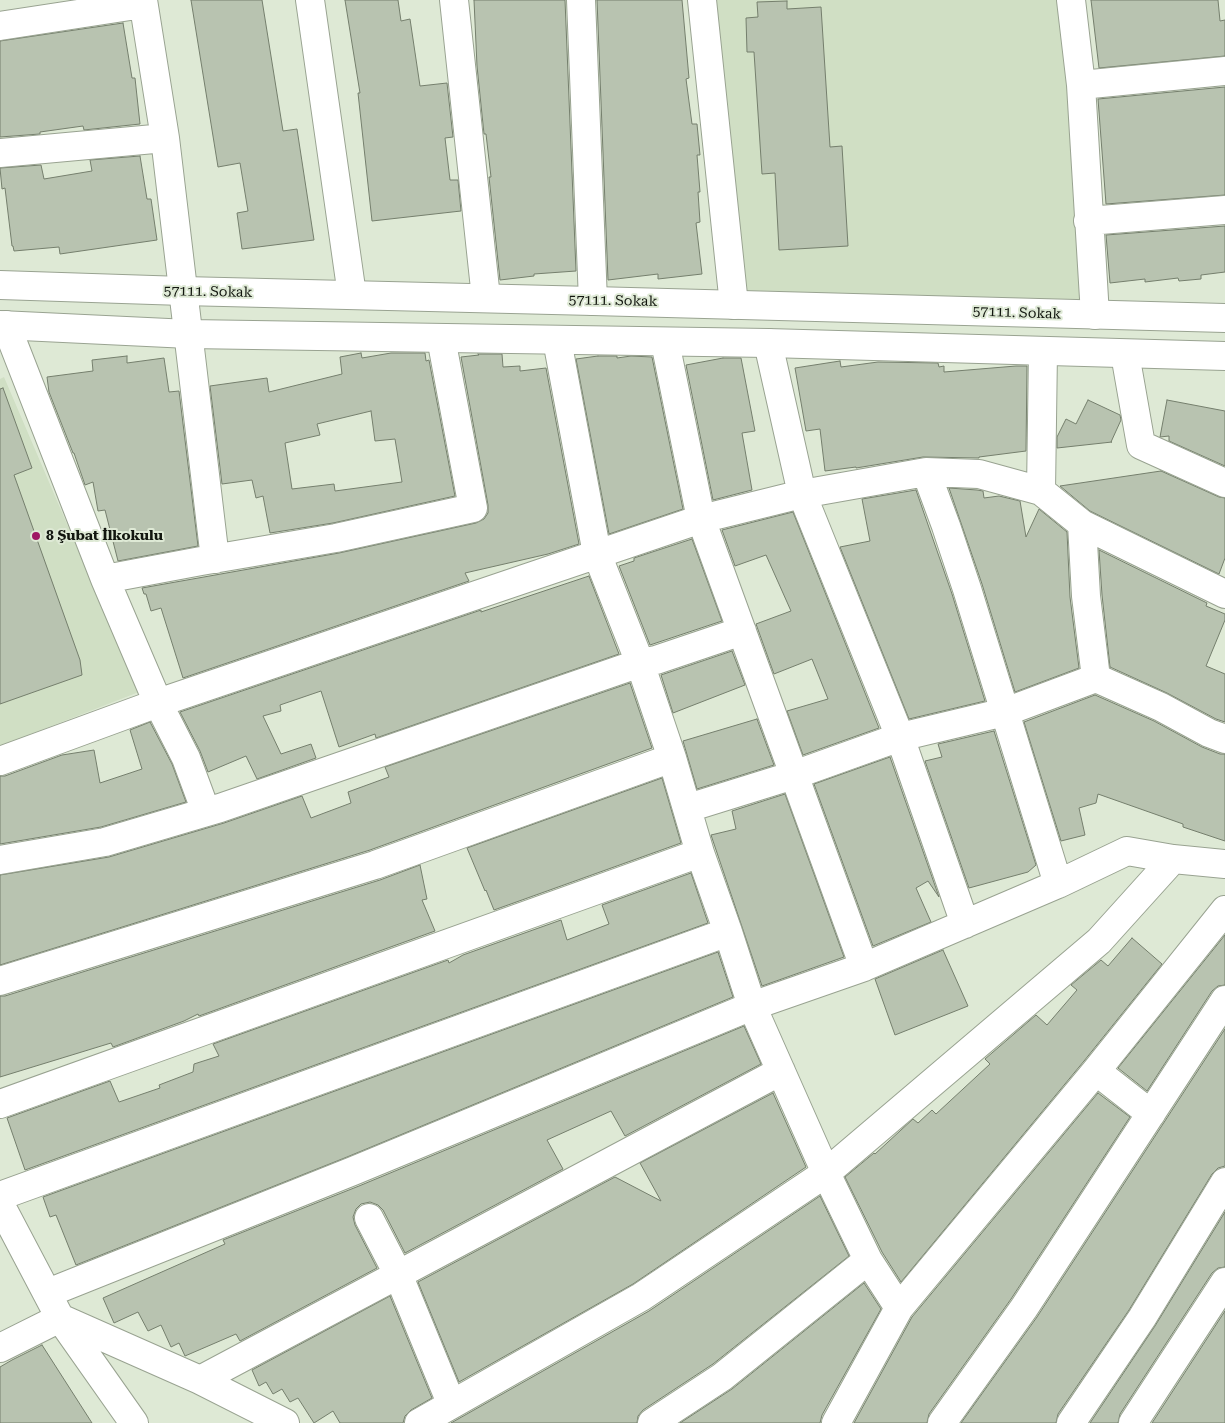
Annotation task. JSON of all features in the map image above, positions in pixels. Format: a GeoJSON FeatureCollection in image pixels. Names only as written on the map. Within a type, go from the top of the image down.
{"type":"FeatureCollection","features":[{"type":"Feature","properties":{"kind":"street"},"geometry":{"type":"LineString","coordinates":[[310,0],[352,295]]}},
{"type":"Feature","properties":{"kind":"street"},"geometry":{"type":"LineString","coordinates":[[454,0],[486,298]]}},
{"type":"Feature","properties":{"kind":"street"},"geometry":{"type":"LineString","coordinates":[[581,0],[593,301]]}},
{"type":"Feature","properties":{"kind":"street"},"geometry":{"type":"LineString","coordinates":[[702,0],[734,305]]}},
{"type":"Feature","properties":{"kind":"street"},"geometry":{"type":"LineString","coordinates":[[1071,0],[1080,85],[1096,315]]}},
{"type":"Feature","properties":{"kind":"street"},"geometry":{"type":"LineString","coordinates":[[0,26],[143,2],[165,138],[215,559]]}},
{"type":"Feature","properties":{"kind":"street"},"geometry":{"type":"LineString","coordinates":[[1080,85],[1225,71]]}},
{"type":"Feature","properties":{"kind":"street"},"geometry":{"type":"LineString","coordinates":[[0,153],[165,138]]}},
{"type":"Feature","properties":{"kind":"street"},"geometry":{"type":"LineString","coordinates":[[1088,221],[1225,210]]}},
{"type":"Feature","properties":{"kind":"street","name":"57111. Sokak"},"geometry":{"type":"LineString","coordinates":[[0,285],[1225,318]]}},
{"type":"Feature","properties":{"kind":"street"},"geometry":{"type":"LineString","coordinates":[[206,812],[186,758],[158,702],[105,579],[3,325],[189,334],[768,343],[1225,356]]}},
{"type":"Feature","properties":{"kind":"street"},"geometry":{"type":"LineString","coordinates":[[105,579],[336,538],[473,508],[441,338]]}},
{"type":"Feature","properties":{"kind":"street"},"geometry":{"type":"LineString","coordinates":[[557,340],[597,554],[640,663],[688,808],[700,853],[752,1006],[826,1173],[868,1260],[900,1308]]}},
{"type":"Feature","properties":{"kind":"street"},"geometry":{"type":"LineString","coordinates":[[665,342],[701,519],[864,967]]}},
{"type":"Feature","properties":{"kind":"street"},"geometry":{"type":"LineString","coordinates":[[768,343],[802,494],[900,737],[965,924]]}},
{"type":"Feature","properties":{"kind":"street"},"geometry":{"type":"LineString","coordinates":[[1041,491],[1043,351]]}},
{"type":"Feature","properties":{"kind":"street"},"geometry":{"type":"LineString","coordinates":[[1125,354],[1141,445],[1225,483]]}},
{"type":"Feature","properties":{"kind":"street"},"geometry":{"type":"LineString","coordinates":[[926,472],[946,526],[1058,884]]}},
{"type":"Feature","properties":{"kind":"street"},"geometry":{"type":"LineString","coordinates":[[0,761],[158,702],[701,519],[802,494],[926,472],[979,474],[1041,491],[1082,524],[1225,594]]}},
{"type":"Feature","properties":{"kind":"street"},"geometry":{"type":"LineString","coordinates":[[1082,524],[1086,596],[1096,678]]}},
{"type":"Feature","properties":{"kind":"street"},"geometry":{"type":"LineString","coordinates":[[0,860],[105,842],[206,812],[640,663],[656,660],[742,631]]}},
{"type":"Feature","properties":{"kind":"street"},"geometry":{"type":"LineString","coordinates":[[688,808],[794,775],[900,737],[1004,712],[1096,678],[1161,707],[1225,739]]}},
{"type":"Feature","properties":{"kind":"street"},"geometry":{"type":"LineString","coordinates":[[0,981],[375,865],[672,758]]}},
{"type":"Feature","properties":{"kind":"street"},"geometry":{"type":"LineString","coordinates":[[48,1294],[353,1171],[752,1006],[864,967],[1058,884],[1127,851],[1173,859],[1225,864]]}},
{"type":"Feature","properties":{"kind":"street"},"geometry":{"type":"LineString","coordinates":[[0,1104],[700,853]]}},
{"type":"Feature","properties":{"kind":"street"},"geometry":{"type":"LineString","coordinates":[[419,1423],[451,1403],[641,1297],[826,1173],[1099,941],[1173,859]]}},
{"type":"Feature","properties":{"kind":"street"},"geometry":{"type":"LineString","coordinates":[[836,1423],[900,1308],[1096,1071],[1225,910]]}},
{"type":"Feature","properties":{"kind":"street"},"geometry":{"type":"LineString","coordinates":[[0,1196],[728,932]]}},
{"type":"Feature","properties":{"kind":"street"},"geometry":{"type":"LineString","coordinates":[[942,1423],[1024,1308],[1225,1000]]}},
{"type":"Feature","properties":{"kind":"street"},"geometry":{"type":"LineString","coordinates":[[200,1380],[781,1071]]}},
{"type":"Feature","properties":{"kind":"street"},"geometry":{"type":"LineString","coordinates":[[1096,1071],[1151,1114]]}},
{"type":"Feature","properties":{"kind":"street"},"geometry":{"type":"LineString","coordinates":[[1071,1423],[1142,1318],[1225,1182]]}},
{"type":"Feature","properties":{"kind":"street"},"geometry":{"type":"LineString","coordinates":[[0,1204],[60,1318],[134,1423]]}},
{"type":"Feature","properties":{"kind":"street"},"geometry":{"type":"LineString","coordinates":[[369,1218],[398,1274],[451,1403]]}},
{"type":"Feature","properties":{"kind":"street"},"geometry":{"type":"LineString","coordinates":[[652,1423],[722,1377],[868,1260]]}},
{"type":"Feature","properties":{"kind":"street"},"geometry":{"type":"LineString","coordinates":[[1133,1423],[1225,1282]]}},
{"type":"Feature","properties":{"kind":"street"},"geometry":{"type":"LineString","coordinates":[[60,1318],[200,1380],[285,1423]]}},
{"type":"Feature","properties":{"kind":"street"},"geometry":{"type":"LineString","coordinates":[[0,1348],[60,1318]]}},
{"type":"Feature","properties":{"kind":"shaded area"},"geometry":{"type":"Polygon","coordinates":[[[710,0],[1071,0],[1095,315],[734,305],[710,0]]]}},
{"type":"Feature","properties":{"kind":"shaded area","name":"8 Şubat İlkokulu"},"geometry":{"type":"Polygon","coordinates":[[[4,377],[139,692],[0,746],[0,379],[4,377]]]}},
{"type":"Feature","properties":{"kind":"building"},"geometry":{"type":"Polygon","coordinates":[[[191,0],[262,0],[283,131],[297,129],[314,240],[242,249],[237,213],[248,211],[240,163],[218,167],[191,0]]]}},
{"type":"Feature","properties":{"kind":"building"},"geometry":{"type":"Polygon","coordinates":[[[345,0],[398,0],[401,21],[410,19],[420,86],[447,83],[453,137],[445,138],[450,180],[458,180],[461,211],[372,221],[358,93],[360,93],[345,0]]]}},
{"type":"Feature","properties":{"kind":"building"},"geometry":{"type":"Polygon","coordinates":[[[474,0],[565,0],[576,271],[534,274],[534,276],[500,280],[489,177],[491,177],[486,134],[484,134],[477,66],[474,0]]]}},
{"type":"Feature","properties":{"kind":"building"},"geometry":{"type":"Polygon","coordinates":[[[597,0],[682,0],[689,78],[686,79],[692,124],[697,124],[700,155],[697,155],[700,222],[696,223],[702,274],[658,279],[658,274],[608,280],[597,0]]]}},
{"type":"Feature","properties":{"kind":"building"},"geometry":{"type":"Polygon","coordinates":[[[1091,0],[1218,0],[1220,21],[1225,20],[1225,56],[1099,68],[1091,0]]]}},
{"type":"Feature","properties":{"kind":"building"},"geometry":{"type":"Polygon","coordinates":[[[787,1],[787,9],[821,7],[830,147],[842,146],[848,246],[779,250],[775,173],[762,174],[754,52],[747,52],[746,18],[758,17],[757,2],[787,1]]]}},
{"type":"Feature","properties":{"kind":"building"},"geometry":{"type":"Polygon","coordinates":[[[123,23],[132,78],[135,78],[140,124],[84,130],[83,126],[40,132],[40,134],[0,137],[0,41],[123,23]]]}},
{"type":"Feature","properties":{"kind":"building"},"geometry":{"type":"Polygon","coordinates":[[[1225,87],[1225,195],[1106,204],[1098,99],[1225,87]]]}},
{"type":"Feature","properties":{"kind":"building"},"geometry":{"type":"Polygon","coordinates":[[[140,156],[147,199],[151,199],[157,240],[60,254],[59,247],[14,251],[5,188],[2,189],[0,168],[41,165],[44,179],[92,171],[90,160],[140,156]]]}},
{"type":"Feature","properties":{"kind":"building"},"geometry":{"type":"Polygon","coordinates":[[[1225,226],[1225,272],[1201,275],[1201,279],[1179,281],[1178,278],[1145,282],[1145,279],[1110,283],[1106,235],[1225,226]]]}},
{"type":"Feature","properties":{"kind":"building"},"geometry":{"type":"Polygon","coordinates":[[[361,353],[362,358],[391,353],[425,353],[426,361],[429,360],[455,496],[333,523],[270,533],[263,496],[256,498],[252,480],[222,484],[210,386],[267,378],[269,392],[342,374],[340,357],[361,353]],[[371,411],[317,424],[320,435],[285,443],[292,489],[334,484],[335,491],[402,482],[395,439],[375,441],[371,411]]]}},
{"type":"Feature","properties":{"kind":"building"},"geometry":{"type":"Polygon","coordinates":[[[478,354],[502,354],[503,367],[520,366],[520,371],[546,368],[579,544],[548,554],[465,573],[469,581],[183,678],[161,608],[151,611],[146,594],[144,594],[142,588],[339,553],[476,523],[484,519],[488,513],[488,505],[461,357],[478,354]]]}},
{"type":"Feature","properties":{"kind":"building"},"geometry":{"type":"Polygon","coordinates":[[[127,356],[127,363],[164,358],[169,392],[179,391],[198,546],[118,561],[105,510],[98,511],[93,482],[85,485],[49,392],[47,377],[93,371],[92,360],[127,356]]]}},
{"type":"Feature","properties":{"kind":"building"},"geometry":{"type":"Polygon","coordinates":[[[617,356],[617,358],[631,356],[652,357],[683,509],[609,534],[576,359],[617,356]]]}},
{"type":"Feature","properties":{"kind":"building"},"geometry":{"type":"Polygon","coordinates":[[[723,358],[741,358],[755,431],[742,433],[752,490],[713,500],[686,365],[723,358]]]}},
{"type":"Feature","properties":{"kind":"building"},"geometry":{"type":"Polygon","coordinates":[[[840,361],[841,367],[878,362],[938,363],[939,367],[944,366],[944,372],[1027,366],[1026,451],[979,458],[923,457],[825,471],[820,429],[806,431],[795,368],[840,361]]]}},
{"type":"Feature","properties":{"kind":"building"},"geometry":{"type":"Polygon","coordinates":[[[3,388],[32,468],[14,475],[80,660],[82,675],[0,704],[0,389],[3,388]]]}},
{"type":"Feature","properties":{"kind":"building"},"geometry":{"type":"Polygon","coordinates":[[[1088,400],[1120,415],[1121,420],[1112,442],[1057,448],[1057,437],[1066,419],[1076,424],[1088,400]]]}},
{"type":"Feature","properties":{"kind":"building"},"geometry":{"type":"Polygon","coordinates":[[[1167,400],[1225,411],[1225,466],[1169,441],[1169,436],[1160,437],[1167,400]]]}},
{"type":"Feature","properties":{"kind":"building"},"geometry":{"type":"Polygon","coordinates":[[[1161,471],[1225,498],[1225,558],[1219,574],[1090,511],[1060,486],[1161,471]]]}},
{"type":"Feature","properties":{"kind":"building"},"geometry":{"type":"Polygon","coordinates":[[[949,488],[983,491],[984,498],[999,496],[1020,501],[1026,537],[1039,509],[1067,532],[1070,597],[1079,668],[1015,692],[982,584],[949,488]]]}},
{"type":"Feature","properties":{"kind":"building"},"geometry":{"type":"Polygon","coordinates":[[[916,490],[952,594],[985,701],[909,719],[840,547],[870,541],[862,499],[916,490]]]}},
{"type":"Feature","properties":{"kind":"building"},"geometry":{"type":"Polygon","coordinates":[[[793,512],[879,728],[803,755],[787,711],[828,699],[812,659],[774,674],[756,624],[791,611],[766,555],[735,566],[722,530],[793,512]]]}},
{"type":"Feature","properties":{"kind":"building"},"geometry":{"type":"Polygon","coordinates":[[[692,539],[722,621],[650,645],[619,566],[634,561],[634,558],[692,539]]]}},
{"type":"Feature","properties":{"kind":"building"},"geometry":{"type":"Polygon","coordinates":[[[1099,550],[1207,603],[1206,606],[1225,614],[1225,620],[1206,666],[1225,674],[1225,722],[1110,667],[1099,550]]]}},
{"type":"Feature","properties":{"kind":"building"},"geometry":{"type":"Polygon","coordinates":[[[589,576],[619,654],[376,738],[375,734],[339,747],[321,691],[280,705],[281,711],[263,716],[281,754],[311,744],[316,758],[257,779],[246,756],[208,772],[200,751],[180,712],[481,610],[481,612],[589,576]]]}},
{"type":"Feature","properties":{"kind":"building"},"geometry":{"type":"Polygon","coordinates":[[[732,651],[745,685],[673,713],[661,675],[732,651]]]}},
{"type":"Feature","properties":{"kind":"building"},"geometry":{"type":"Polygon","coordinates":[[[630,683],[652,748],[370,850],[0,965],[0,875],[109,857],[224,823],[302,796],[311,818],[351,803],[348,792],[389,777],[385,767],[630,683]]]}},
{"type":"Feature","properties":{"kind":"building"},"geometry":{"type":"Polygon","coordinates":[[[1095,695],[1154,721],[1202,747],[1225,754],[1225,841],[1098,794],[1096,803],[1079,808],[1085,835],[1061,841],[1024,722],[1095,695]]]}},
{"type":"Feature","properties":{"kind":"building"},"geometry":{"type":"Polygon","coordinates":[[[757,719],[774,765],[697,789],[683,741],[757,719]]]}},
{"type":"Feature","properties":{"kind":"building"},"geometry":{"type":"Polygon","coordinates":[[[150,722],[172,764],[186,802],[101,827],[0,844],[0,776],[5,776],[62,755],[94,750],[100,783],[142,769],[130,730],[150,722]]]}},
{"type":"Feature","properties":{"kind":"building"},"geometry":{"type":"Polygon","coordinates":[[[994,731],[1036,865],[1028,872],[969,888],[925,761],[942,757],[938,744],[994,731]]]}},
{"type":"Feature","properties":{"kind":"building"},"geometry":{"type":"Polygon","coordinates":[[[890,757],[939,897],[928,881],[916,888],[931,922],[873,946],[814,784],[890,757]]]}},
{"type":"Feature","properties":{"kind":"building"},"geometry":{"type":"Polygon","coordinates":[[[662,778],[681,843],[494,910],[467,848],[662,778]]]}},
{"type":"Feature","properties":{"kind":"building"},"geometry":{"type":"Polygon","coordinates":[[[785,794],[844,957],[762,986],[711,835],[736,829],[732,811],[785,794]]]}},
{"type":"Feature","properties":{"kind":"building"},"geometry":{"type":"Polygon","coordinates":[[[420,865],[427,899],[422,900],[435,931],[199,1016],[198,1014],[113,1047],[111,1043],[0,1077],[0,996],[380,880],[420,865]]]}},
{"type":"Feature","properties":{"kind":"building"},"geometry":{"type":"Polygon","coordinates":[[[691,873],[708,923],[25,1170],[7,1118],[110,1081],[119,1102],[160,1088],[159,1085],[193,1072],[194,1064],[219,1056],[213,1044],[448,960],[449,963],[463,955],[561,920],[567,940],[609,924],[602,905],[691,873]]]}},
{"type":"Feature","properties":{"kind":"building"},"geometry":{"type":"Polygon","coordinates":[[[1225,935],[1225,985],[1218,986],[1212,991],[1147,1091],[1118,1068],[1225,935]]]}},
{"type":"Feature","properties":{"kind":"building"},"geometry":{"type":"Polygon","coordinates":[[[1132,938],[1162,964],[901,1282],[882,1252],[845,1177],[875,1154],[913,1119],[918,1123],[932,1110],[936,1114],[990,1064],[985,1059],[1036,1015],[1047,1025],[1077,990],[1071,985],[1101,960],[1108,966],[1132,938]]]}},
{"type":"Feature","properties":{"kind":"building"},"geometry":{"type":"Polygon","coordinates":[[[943,950],[968,1006],[895,1035],[875,979],[943,950]]]}},
{"type":"Feature","properties":{"kind":"building"},"geometry":{"type":"Polygon","coordinates":[[[718,952],[733,997],[347,1157],[76,1265],[56,1215],[50,1217],[43,1197],[718,952]]]}},
{"type":"Feature","properties":{"kind":"building"},"geometry":{"type":"Polygon","coordinates":[[[744,1026],[761,1064],[625,1136],[611,1111],[547,1140],[563,1169],[405,1253],[383,1210],[378,1205],[370,1202],[361,1204],[356,1209],[353,1217],[355,1225],[377,1268],[240,1341],[236,1334],[185,1356],[179,1343],[171,1347],[161,1325],[148,1331],[138,1312],[114,1323],[103,1298],[225,1244],[223,1240],[359,1186],[744,1026]]]}},
{"type":"Feature","properties":{"kind":"building"},"geometry":{"type":"Polygon","coordinates":[[[1225,1029],[1225,1166],[1218,1168],[1212,1174],[1129,1310],[1058,1414],[1056,1423],[961,1423],[1037,1317],[1225,1029]]]}},
{"type":"Feature","properties":{"kind":"building"},"geometry":{"type":"Polygon","coordinates":[[[773,1093],[806,1167],[633,1284],[459,1382],[418,1282],[615,1177],[661,1201],[640,1163],[773,1093]]]}},
{"type":"Feature","properties":{"kind":"building"},"geometry":{"type":"Polygon","coordinates":[[[1098,1093],[1130,1117],[1011,1299],[929,1414],[927,1423],[854,1423],[912,1317],[1098,1093]]]}},
{"type":"Feature","properties":{"kind":"building"},"geometry":{"type":"Polygon","coordinates":[[[820,1196],[849,1256],[713,1364],[643,1410],[638,1416],[637,1423],[451,1423],[649,1311],[820,1196]]]}},
{"type":"Feature","properties":{"kind":"building"},"geometry":{"type":"Polygon","coordinates":[[[1225,1212],[1225,1267],[1218,1268],[1212,1273],[1120,1414],[1118,1423],[1090,1423],[1155,1326],[1225,1212]]]}},
{"type":"Feature","properties":{"kind":"building"},"geometry":{"type":"Polygon","coordinates":[[[864,1283],[881,1309],[822,1415],[820,1423],[680,1423],[732,1389],[864,1283]]]}},
{"type":"Feature","properties":{"kind":"building"},"geometry":{"type":"Polygon","coordinates":[[[390,1296],[432,1398],[411,1410],[405,1416],[403,1423],[340,1423],[333,1411],[314,1423],[298,1398],[290,1402],[282,1389],[273,1394],[266,1382],[259,1386],[252,1370],[390,1296]]]}},
{"type":"Feature","properties":{"kind":"building"},"geometry":{"type":"Polygon","coordinates":[[[1225,1311],[1225,1423],[1152,1423],[1225,1311]]]}},
{"type":"Feature","properties":{"kind":"building"},"geometry":{"type":"Polygon","coordinates":[[[42,1345],[92,1423],[0,1423],[0,1367],[42,1345]]]}},
{"type":"Feature","properties":{"kind":"place","name":"8 Şubat İlkokulu"},"geometry":{"type":"Point","coordinates":[36,536]}}]}
